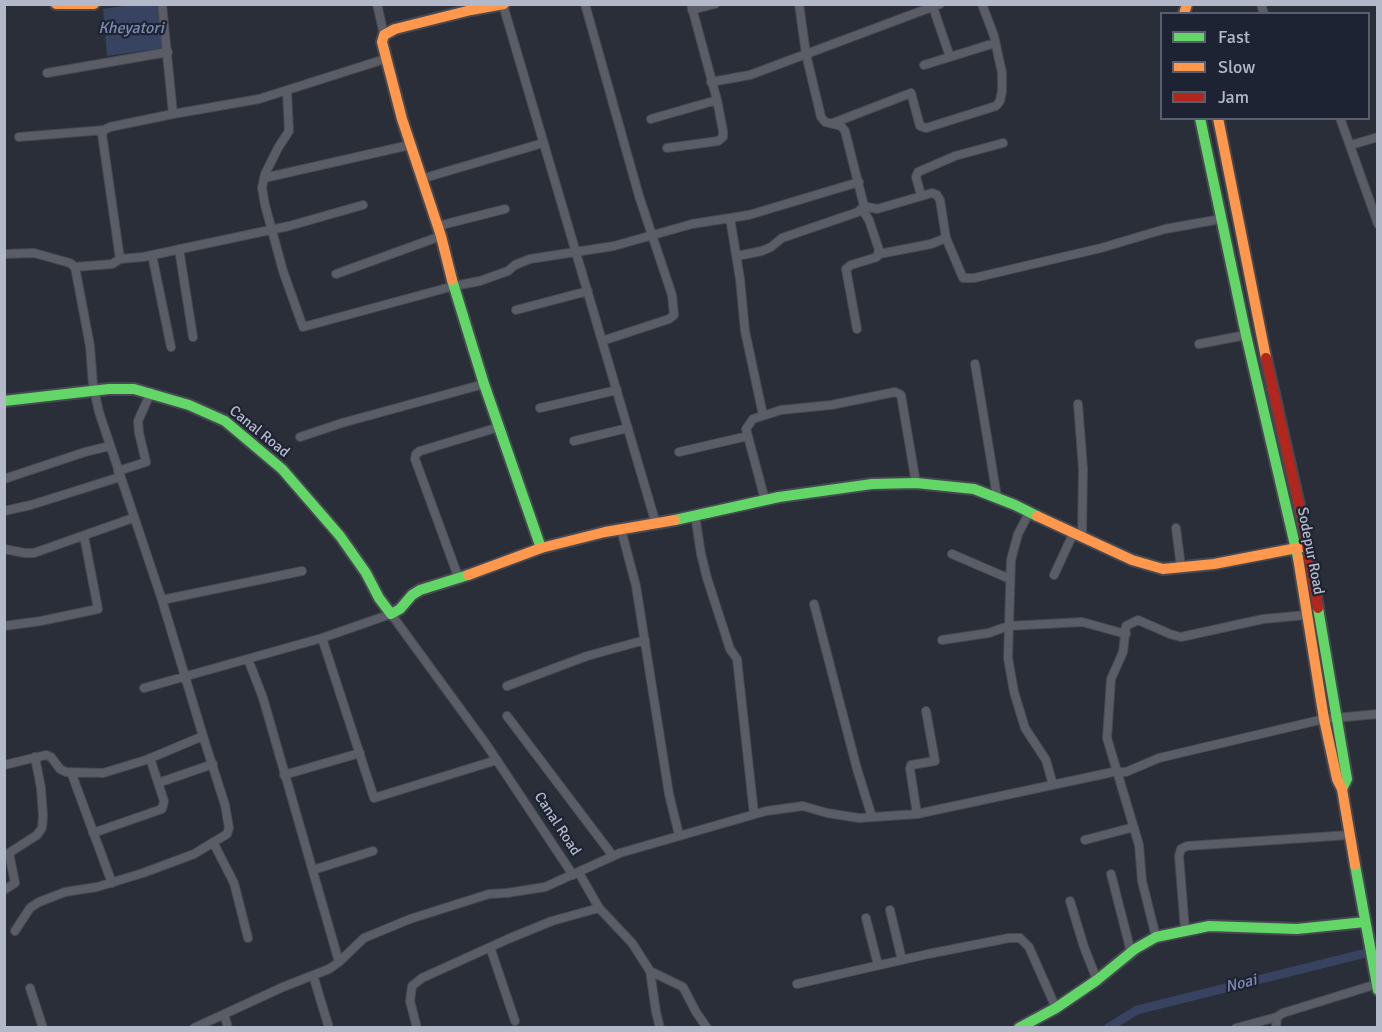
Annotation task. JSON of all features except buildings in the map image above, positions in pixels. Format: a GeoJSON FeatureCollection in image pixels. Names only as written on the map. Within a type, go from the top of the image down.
{"type":"FeatureCollection","features":[{"type":"Feature","properties":{"kind":"street"},"geometry":{"type":"LineString","coordinates":[[56,4],[94,4]]}},
{"type":"Feature","properties":{"kind":"street"},"geometry":{"type":"LineString","coordinates":[[162,4],[173,114]]}},
{"type":"Feature","properties":{"kind":"street"},"geometry":{"type":"LineString","coordinates":[[377,4],[384,34],[382,42],[385,59],[410,145],[439,231],[484,384],[541,548]]}},
{"type":"Feature","properties":{"kind":"street"},"geometry":{"type":"LineString","coordinates":[[585,4],[639,196],[672,295],[673,317],[602,341]]}},
{"type":"Feature","properties":{"kind":"street"},"geometry":{"type":"LineString","coordinates":[[667,148],[718,141],[723,137],[717,100],[692,7],[714,4]]}},
{"type":"Feature","properties":{"kind":"street"},"geometry":{"type":"LineString","coordinates":[[799,4],[806,54],[821,117],[825,122],[841,126],[844,131],[859,182],[863,208],[879,254]]}},
{"type":"Feature","properties":{"kind":"street"},"geometry":{"type":"LineString","coordinates":[[832,124],[911,93],[920,126],[926,128],[996,106],[1002,92],[1002,73],[982,4]]}},
{"type":"Feature","properties":{"kind":"street"},"geometry":{"type":"LineString","coordinates":[[384,34],[395,29],[471,10],[503,5],[656,524]]}},
{"type":"Feature","properties":{"kind":"street"},"geometry":{"type":"LineString","coordinates":[[711,82],[750,75],[937,6],[950,57]]}},
{"type":"Feature","properties":{"kind":"street"},"geometry":{"type":"LineString","coordinates":[[924,65],[995,43]]}},
{"type":"Feature","properties":{"kind":"street"},"geometry":{"type":"LineString","coordinates":[[47,73],[168,52]]}},
{"type":"Feature","properties":{"kind":"street"},"geometry":{"type":"LineString","coordinates":[[19,136],[104,130],[173,114],[259,99],[385,59]]}},
{"type":"Feature","properties":{"kind":"street"},"geometry":{"type":"LineString","coordinates":[[287,91],[289,131],[278,148],[264,178],[262,188],[283,271],[303,327],[480,281],[508,271],[515,265],[530,259],[614,246],[692,224],[749,215],[859,182]]}},
{"type":"Feature","properties":{"kind":"street"},"geometry":{"type":"LineString","coordinates":[[651,119],[717,100]]}},
{"type":"Feature","properties":{"kind":"street","name":"Sodepur Road"},"geometry":{"type":"LineString","coordinates":[[1200,120],[1246,335],[1302,547],[1307,615],[1324,719],[1337,779],[1342,789],[1377,987]]}},
{"type":"Feature","properties":{"kind":"street"},"geometry":{"type":"LineString","coordinates":[[1218,120],[1336,719],[1347,779],[1342,789]]}},
{"type":"Feature","properties":{"kind":"street"},"geometry":{"type":"LineString","coordinates":[[1341,120],[1377,224]]}},
{"type":"Feature","properties":{"kind":"street"},"geometry":{"type":"LineString","coordinates":[[104,130],[102,134],[120,259]]}},
{"type":"Feature","properties":{"kind":"street"},"geometry":{"type":"LineString","coordinates":[[1351,145],[1377,138]]}},
{"type":"Feature","properties":{"kind":"street"},"geometry":{"type":"LineString","coordinates":[[421,179],[543,143]]}},
{"type":"Feature","properties":{"kind":"street"},"geometry":{"type":"LineString","coordinates":[[921,195],[916,177],[918,172],[955,156],[1003,143]]}},
{"type":"Feature","properties":{"kind":"street"},"geometry":{"type":"LineString","coordinates":[[264,178],[410,145]]}},
{"type":"Feature","properties":{"kind":"street"},"geometry":{"type":"LineString","coordinates":[[737,256],[762,251],[792,233],[837,220],[863,208],[877,209],[932,193],[938,195],[940,200],[946,238],[963,278],[974,278],[1101,248],[1165,229],[1221,219]]}},
{"type":"Feature","properties":{"kind":"street"},"geometry":{"type":"LineString","coordinates":[[75,267],[112,264],[120,259],[152,255],[271,229],[363,205]]}},
{"type":"Feature","properties":{"kind":"street"},"geometry":{"type":"LineString","coordinates":[[336,274],[439,231],[505,209]]}},
{"type":"Feature","properties":{"kind":"street"},"geometry":{"type":"LineString","coordinates":[[730,218],[737,256],[745,331],[764,415]]}},
{"type":"Feature","properties":{"kind":"street"},"geometry":{"type":"LineString","coordinates":[[857,328],[846,269],[851,265],[877,257],[879,254],[931,244],[946,238]]}},
{"type":"Feature","properties":{"kind":"street"},"geometry":{"type":"LineString","coordinates":[[179,249],[193,337]]}},
{"type":"Feature","properties":{"kind":"street"},"geometry":{"type":"LineString","coordinates":[[4,254],[34,253],[70,263],[75,267],[88,334],[94,388],[110,446],[162,600],[213,764],[229,828],[227,834],[194,854],[112,883],[65,892],[39,902],[30,908],[15,931]]}},
{"type":"Feature","properties":{"kind":"street"},"geometry":{"type":"LineString","coordinates":[[152,255],[171,347]]}},
{"type":"Feature","properties":{"kind":"street"},"geometry":{"type":"LineString","coordinates":[[516,310],[588,291]]}},
{"type":"Feature","properties":{"kind":"street"},"geometry":{"type":"LineString","coordinates":[[1199,344],[1246,335]]}},
{"type":"Feature","properties":{"kind":"street"},"geometry":{"type":"LineString","coordinates":[[975,364],[997,497]]}},
{"type":"Feature","properties":{"kind":"street"},"geometry":{"type":"LineString","coordinates":[[300,437],[342,423],[484,384]]}},
{"type":"Feature","properties":{"kind":"street","name":"Canal Road"},"geometry":{"type":"LineString","coordinates":[[4,401],[94,388],[151,393],[210,412],[225,421],[265,454],[340,536],[391,614],[497,760],[599,908],[632,944],[650,971]]}},
{"type":"Feature","properties":{"kind":"street"},"geometry":{"type":"LineString","coordinates":[[540,408],[617,390]]}},
{"type":"Feature","properties":{"kind":"street"},"geometry":{"type":"LineString","coordinates":[[765,500],[746,429],[753,419],[781,410],[856,401],[898,392],[901,394],[916,483]]}},
{"type":"Feature","properties":{"kind":"street"},"geometry":{"type":"LineString","coordinates":[[4,511],[31,505],[146,462],[138,421],[151,393]]}},
{"type":"Feature","properties":{"kind":"street"},"geometry":{"type":"LineString","coordinates":[[1054,574],[1078,534],[1083,469],[1078,404]]}},
{"type":"Feature","properties":{"kind":"street"},"geometry":{"type":"LineString","coordinates":[[459,579],[415,459],[416,454],[499,427]]}},
{"type":"Feature","properties":{"kind":"street"},"geometry":{"type":"LineString","coordinates":[[574,441],[628,428]]}},
{"type":"Feature","properties":{"kind":"street"},"geometry":{"type":"LineString","coordinates":[[679,452],[748,436]]}},
{"type":"Feature","properties":{"kind":"street"},"geometry":{"type":"LineString","coordinates":[[4,479],[110,446]]}},
{"type":"Feature","properties":{"kind":"street"},"geometry":{"type":"LineString","coordinates":[[144,688],[322,638],[391,614],[420,590],[459,579],[541,548],[621,529],[656,524],[765,500],[872,484],[916,483],[974,489],[997,497],[1132,560],[1163,568],[1214,564],[1302,547]]}},
{"type":"Feature","properties":{"kind":"street"},"geometry":{"type":"LineString","coordinates":[[1029,513],[1018,534],[1011,560],[1008,658],[1024,728],[1046,760],[1053,785]]}},
{"type":"Feature","properties":{"kind":"street"},"geometry":{"type":"LineString","coordinates":[[695,515],[700,554],[730,650],[737,659],[754,814]]}},
{"type":"Feature","properties":{"kind":"street"},"geometry":{"type":"LineString","coordinates":[[4,549],[33,553],[134,518]]}},
{"type":"Feature","properties":{"kind":"street"},"geometry":{"type":"LineString","coordinates":[[1176,528],[1180,567]]}},
{"type":"Feature","properties":{"kind":"street"},"geometry":{"type":"LineString","coordinates":[[621,529],[636,586],[669,794],[679,835]]}},
{"type":"Feature","properties":{"kind":"street"},"geometry":{"type":"LineString","coordinates":[[4,626],[98,609],[84,536]]}},
{"type":"Feature","properties":{"kind":"street"},"geometry":{"type":"LineString","coordinates":[[952,554],[1010,579]]}},
{"type":"Feature","properties":{"kind":"street"},"geometry":{"type":"LineString","coordinates":[[162,600],[302,571]]}},
{"type":"Feature","properties":{"kind":"street"},"geometry":{"type":"LineString","coordinates":[[814,604],[856,769],[872,817]]}},
{"type":"Feature","properties":{"kind":"street"},"geometry":{"type":"LineString","coordinates":[[1156,936],[1142,881],[1139,845],[1107,738],[1111,679],[1123,652],[1126,626],[1138,620],[1181,637],[1263,619],[1307,615]]}},
{"type":"Feature","properties":{"kind":"street"},"geometry":{"type":"LineString","coordinates":[[942,640],[989,633],[1008,626],[1082,622],[1126,634]]}},
{"type":"Feature","properties":{"kind":"street"},"geometry":{"type":"LineString","coordinates":[[322,638],[374,798],[497,760]]}},
{"type":"Feature","properties":{"kind":"street"},"geometry":{"type":"LineString","coordinates":[[507,686],[587,656],[645,640]]}},
{"type":"Feature","properties":{"kind":"street"},"geometry":{"type":"LineString","coordinates":[[248,659],[263,698],[339,962]]}},
{"type":"Feature","properties":{"kind":"street"},"geometry":{"type":"LineString","coordinates":[[917,814],[911,765],[934,761],[926,711]]}},
{"type":"Feature","properties":{"kind":"street"},"geometry":{"type":"LineString","coordinates":[[194,1028],[329,969],[364,938],[410,919],[489,894],[545,887],[613,856],[754,814],[803,806],[838,814],[872,817],[917,814],[1126,772],[1159,758],[1324,719],[1377,714]]}},
{"type":"Feature","properties":{"kind":"street"},"geometry":{"type":"LineString","coordinates":[[507,716],[613,856]]}},
{"type":"Feature","properties":{"kind":"street"},"geometry":{"type":"LineString","coordinates":[[4,765],[46,755],[66,772],[103,773],[150,758],[203,736]]}},
{"type":"Feature","properties":{"kind":"street"},"geometry":{"type":"LineString","coordinates":[[284,775],[360,753]]}},
{"type":"Feature","properties":{"kind":"street"},"geometry":{"type":"LineString","coordinates":[[4,890],[15,883],[9,853],[37,835],[42,828],[41,788],[35,757]]}},
{"type":"Feature","properties":{"kind":"street"},"geometry":{"type":"LineString","coordinates":[[93,834],[162,809],[164,801],[150,758]]}},
{"type":"Feature","properties":{"kind":"street"},"geometry":{"type":"LineString","coordinates":[[158,783],[213,764]]}},
{"type":"Feature","properties":{"kind":"street"},"geometry":{"type":"LineString","coordinates":[[71,772],[112,883]]}},
{"type":"Feature","properties":{"kind":"street"},"geometry":{"type":"LineString","coordinates":[[1085,840],[1134,827]]}},
{"type":"Feature","properties":{"kind":"street"},"geometry":{"type":"LineString","coordinates":[[1185,930],[1179,856],[1181,849],[1187,846],[1349,835]]}},
{"type":"Feature","properties":{"kind":"street"},"geometry":{"type":"LineString","coordinates":[[213,842],[234,883],[248,938]]}},
{"type":"Feature","properties":{"kind":"street"},"geometry":{"type":"LineString","coordinates":[[313,870],[373,851]]}},
{"type":"Feature","properties":{"kind":"street"},"geometry":{"type":"LineString","coordinates":[[1111,874],[1131,952]]}},
{"type":"Feature","properties":{"kind":"street"},"geometry":{"type":"LineString","coordinates":[[1070,901],[1097,980]]}},
{"type":"Feature","properties":{"kind":"street"},"geometry":{"type":"LineString","coordinates":[[417,1028],[410,1001],[412,986],[422,978],[552,921],[599,908]]}},
{"type":"Feature","properties":{"kind":"street"},"geometry":{"type":"LineString","coordinates":[[890,910],[902,960]]}},
{"type":"Feature","properties":{"kind":"street"},"geometry":{"type":"LineString","coordinates":[[866,918],[878,965]]}},
{"type":"Feature","properties":{"kind":"street"},"geometry":{"type":"LineString","coordinates":[[1019,1028],[1056,1008],[1156,936],[1209,926],[1297,929],[1365,927]]}},
{"type":"Feature","properties":{"kind":"street"},"geometry":{"type":"LineString","coordinates":[[797,984],[902,960],[1009,938],[1020,938],[1029,947],[1056,1008]]}},
{"type":"Feature","properties":{"kind":"street"},"geometry":{"type":"LineString","coordinates":[[490,947],[515,1021]]}},
{"type":"Feature","properties":{"kind":"street"},"geometry":{"type":"LineString","coordinates":[[650,971],[660,1028]]}},
{"type":"Feature","properties":{"kind":"street"},"geometry":{"type":"LineString","coordinates":[[650,971],[683,987],[707,1028]]}},
{"type":"Feature","properties":{"kind":"street"},"geometry":{"type":"LineString","coordinates":[[312,975],[328,1028]]}},
{"type":"Feature","properties":{"kind":"street"},"geometry":{"type":"LineString","coordinates":[[1236,1028],[1377,987]]}},
{"type":"Feature","properties":{"kind":"street"},"geometry":{"type":"LineString","coordinates":[[30,988],[43,1028]]}},
{"type":"Feature","properties":{"kind":"street"},"geometry":{"type":"LineString","coordinates":[[224,1014],[228,1028]]}},
{"type":"Feature","properties":{"kind":"street"},"geometry":{"type":"LineString","coordinates":[[1276,1028],[1277,1017]]}},
{"type":"Feature","properties":{"kind":"water","name":"Kheyatori"},"geometry":{"type":"Polygon","coordinates":[[[131,5],[157,5],[163,48],[107,56],[103,9],[131,5]]]}},
{"type":"Feature","properties":{"kind":"waterway","name":"Noai"},"geometry":{"type":"LineString","coordinates":[[1108,1028],[1137,1010],[1378,950]]}},
{"type":"Feature","properties":{"kind":"traffic: fast"},"geometry":{"type":"LineString","coordinates":[[1200,120],[1246,335],[1298,558]]}},
{"type":"Feature","properties":{"kind":"traffic: fast"},"geometry":{"type":"LineString","coordinates":[[452,280],[484,384],[541,548]]}},
{"type":"Feature","properties":{"kind":"traffic: fast"},"geometry":{"type":"LineString","coordinates":[[4,401],[109,389],[134,389],[189,405],[225,421],[282,469],[340,536],[391,614],[400,609],[412,595],[420,590],[468,575]]}},
{"type":"Feature","properties":{"kind":"traffic: fast"},"geometry":{"type":"LineString","coordinates":[[675,520],[779,497],[872,484],[916,483],[974,489],[1037,516]]}},
{"type":"Feature","properties":{"kind":"traffic: fast"},"geometry":{"type":"LineString","coordinates":[[1318,608],[1347,779],[1342,789]]}},
{"type":"Feature","properties":{"kind":"traffic: fast"},"geometry":{"type":"LineString","coordinates":[[1355,865],[1378,990]]}},
{"type":"Feature","properties":{"kind":"traffic: fast"},"geometry":{"type":"LineString","coordinates":[[1019,1028],[1056,1008],[1097,980],[1135,949],[1156,937],[1209,926],[1297,929],[1365,922]]}},
{"type":"Feature","properties":{"kind":"traffic: slow"},"geometry":{"type":"LineString","coordinates":[[56,4],[94,4]]}},
{"type":"Feature","properties":{"kind":"traffic: slow"},"geometry":{"type":"LineString","coordinates":[[452,280],[441,236],[402,119],[382,42],[384,35],[395,29],[504,4]]}},
{"type":"Feature","properties":{"kind":"traffic: slow"},"geometry":{"type":"LineString","coordinates":[[1185,12],[1187,4]]}},
{"type":"Feature","properties":{"kind":"traffic: slow"},"geometry":{"type":"LineString","coordinates":[[1218,120],[1266,358]]}},
{"type":"Feature","properties":{"kind":"traffic: slow"},"geometry":{"type":"LineString","coordinates":[[1037,516],[1132,560],[1163,569],[1214,564],[1302,547]]}},
{"type":"Feature","properties":{"kind":"traffic: slow"},"geometry":{"type":"LineString","coordinates":[[468,575],[541,548],[605,532],[675,520]]}},
{"type":"Feature","properties":{"kind":"traffic: slow"},"geometry":{"type":"LineString","coordinates":[[1298,558],[1324,719],[1337,779],[1342,789],[1355,865]]}},
{"type":"Feature","properties":{"kind":"traffic: jam"},"geometry":{"type":"LineString","coordinates":[[1266,358],[1303,523],[1318,608]]}}]}
